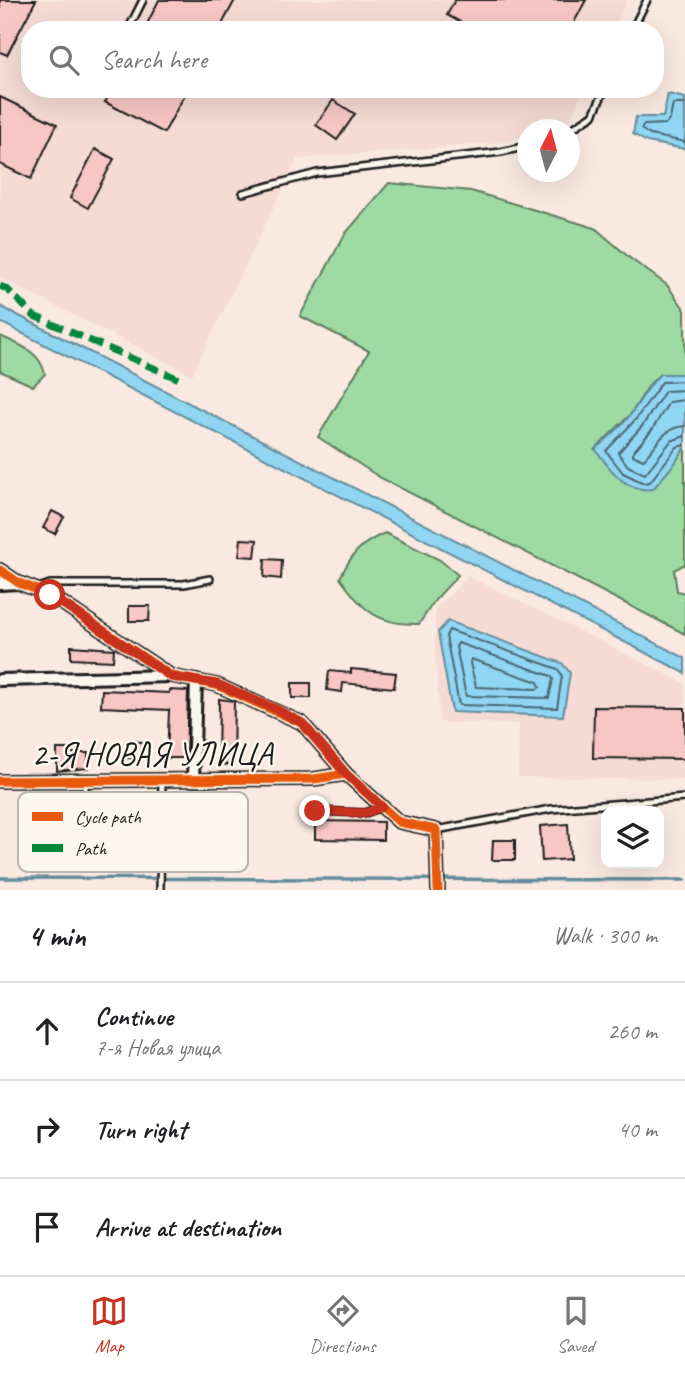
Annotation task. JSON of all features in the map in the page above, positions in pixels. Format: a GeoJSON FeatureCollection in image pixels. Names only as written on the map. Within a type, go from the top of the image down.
{"type":"FeatureCollection","features":[{"type":"Feature","properties":{"kind":"street"},"geometry":{"type":"LineString","coordinates":[[0,570],[19,583],[62,603],[171,677]]}},
{"type":"Feature","properties":{"kind":"street"},"geometry":{"type":"LineString","coordinates":[[0,584],[19,583]]}},
{"type":"Feature","properties":{"kind":"street"},"geometry":{"type":"LineString","coordinates":[[0,680],[171,677],[217,684],[276,709],[302,723],[346,774],[399,821],[436,830],[438,890]]}},
{"type":"Feature","properties":{"kind":"street"},"geometry":{"type":"LineString","coordinates":[[192,780],[196,681]]}},
{"type":"Feature","properties":{"kind":"street","name":"2-Я НОВАЯ УЛИЦА"},"geometry":{"type":"LineString","coordinates":[[0,781],[314,779],[346,774]]}},
{"type":"Feature","properties":{"kind":"lane"},"geometry":{"type":"LineString","coordinates":[[132,21],[143,0]]}},
{"type":"Feature","properties":{"kind":"lane"},"geometry":{"type":"LineString","coordinates":[[636,21],[647,0]]}},
{"type":"Feature","properties":{"kind":"lane"},"geometry":{"type":"LineString","coordinates":[[580,123],[593,115],[601,98]]}},
{"type":"Feature","properties":{"kind":"lane"},"geometry":{"type":"LineString","coordinates":[[243,193],[317,173],[517,148]]}},
{"type":"Feature","properties":{"kind":"lane"},"geometry":{"type":"LineString","coordinates":[[34,589],[50,583],[184,584],[209,579]]}},
{"type":"Feature","properties":{"kind":"lane"},"geometry":{"type":"LineString","coordinates":[[85,780],[85,792]]}},
{"type":"Feature","properties":{"kind":"lane"},"geometry":{"type":"LineString","coordinates":[[162,780],[162,792]]}},
{"type":"Feature","properties":{"kind":"lane"},"geometry":{"type":"LineString","coordinates":[[436,830],[551,809],[685,798]]}},
{"type":"Feature","properties":{"kind":"lane"},"geometry":{"type":"LineString","coordinates":[[315,811],[365,813],[382,807]]}},
{"type":"Feature","properties":{"kind":"shaded area"},"geometry":{"type":"Polygon","coordinates":[[[0,0],[627,0],[617,21],[21,21],[21,98],[580,98],[570,119],[517,119],[517,138],[499,143],[297,159],[192,375],[0,278],[0,0]]]}},
{"type":"Feature","properties":{"kind":"shaded area"},"geometry":{"type":"Polygon","coordinates":[[[468,576],[685,683],[685,779],[518,777],[519,724],[440,722],[435,609],[468,576]]]}},
{"type":"Feature","properties":{"kind":"green space"},"geometry":{"type":"Polygon","coordinates":[[[389,183],[471,191],[595,228],[667,285],[685,310],[685,374],[660,374],[650,384],[630,415],[595,449],[675,463],[685,447],[685,564],[674,570],[677,591],[685,593],[685,634],[379,477],[318,437],[369,351],[300,316],[345,234],[389,183]]]}},
{"type":"Feature","properties":{"kind":"green space"},"geometry":{"type":"Polygon","coordinates":[[[0,336],[28,350],[39,360],[45,374],[33,386],[0,371],[0,336]]]}},
{"type":"Feature","properties":{"kind":"green space"},"geometry":{"type":"Polygon","coordinates":[[[385,533],[440,560],[458,575],[435,600],[419,624],[393,622],[373,614],[356,599],[340,578],[358,550],[385,533]]]}},
{"type":"Feature","properties":{"kind":"water"},"geometry":{"type":"Polygon","coordinates":[[[668,94],[685,98],[685,149],[647,142],[633,134],[636,117],[663,117],[668,94]]]}},
{"type":"Feature","properties":{"kind":"water"},"geometry":{"type":"Polygon","coordinates":[[[0,306],[685,658],[685,673],[0,322],[0,306]]]}},
{"type":"Feature","properties":{"kind":"water"},"geometry":{"type":"Polygon","coordinates":[[[660,374],[685,374],[685,447],[653,489],[643,489],[619,478],[595,449],[627,419],[660,374]]]}},
{"type":"Feature","properties":{"kind":"water"},"geometry":{"type":"Polygon","coordinates":[[[448,621],[562,663],[570,673],[563,716],[452,712],[438,632],[448,621]]]}},
{"type":"Feature","properties":{"kind":"building"},"geometry":{"type":"Polygon","coordinates":[[[0,0],[36,0],[25,21],[21,21],[21,28],[7,55],[0,52],[0,0]]]}},
{"type":"Feature","properties":{"kind":"building"},"geometry":{"type":"Polygon","coordinates":[[[159,0],[235,0],[224,21],[148,21],[159,0]]]}},
{"type":"Feature","properties":{"kind":"building"},"geometry":{"type":"Polygon","coordinates":[[[455,0],[586,0],[575,21],[458,21],[447,15],[455,0]]]}},
{"type":"Feature","properties":{"kind":"building"},"geometry":{"type":"Polygon","coordinates":[[[0,97],[57,124],[31,179],[0,164],[0,97]]]}},
{"type":"Feature","properties":{"kind":"building"},"geometry":{"type":"Polygon","coordinates":[[[107,98],[183,98],[164,133],[105,102],[107,98]]]}},
{"type":"Feature","properties":{"kind":"building"},"geometry":{"type":"Polygon","coordinates":[[[333,100],[355,114],[337,140],[316,125],[333,100]]]}},
{"type":"Feature","properties":{"kind":"building"},"geometry":{"type":"Polygon","coordinates":[[[95,149],[114,159],[88,208],[70,198],[95,149]]]}},
{"type":"Feature","properties":{"kind":"building"},"geometry":{"type":"Polygon","coordinates":[[[52,511],[64,517],[55,534],[43,528],[52,511]]]}},
{"type":"Feature","properties":{"kind":"building"},"geometry":{"type":"Polygon","coordinates":[[[241,539],[257,540],[255,557],[239,556],[241,539]]]}},
{"type":"Feature","properties":{"kind":"building"},"geometry":{"type":"Polygon","coordinates":[[[265,559],[282,560],[281,579],[264,577],[265,559]]]}},
{"type":"Feature","properties":{"kind":"building"},"geometry":{"type":"Polygon","coordinates":[[[129,606],[150,606],[149,621],[129,621],[129,606]]]}},
{"type":"Feature","properties":{"kind":"building"},"geometry":{"type":"Polygon","coordinates":[[[71,646],[114,649],[113,661],[71,659],[71,646]]]}},
{"type":"Feature","properties":{"kind":"building"},"geometry":{"type":"Polygon","coordinates":[[[351,669],[396,673],[394,688],[343,683],[342,692],[327,690],[329,671],[351,673],[351,669]]]}},
{"type":"Feature","properties":{"kind":"building"},"geometry":{"type":"Polygon","coordinates":[[[292,683],[311,683],[311,698],[292,698],[292,683]]]}},
{"type":"Feature","properties":{"kind":"building"},"geometry":{"type":"Polygon","coordinates":[[[102,690],[169,693],[169,690],[188,691],[186,758],[167,758],[169,710],[101,707],[102,690]]]}},
{"type":"Feature","properties":{"kind":"building"},"geometry":{"type":"Polygon","coordinates":[[[219,699],[234,701],[233,765],[218,764],[219,699]]]}},
{"type":"Feature","properties":{"kind":"building"},"geometry":{"type":"Polygon","coordinates":[[[594,707],[685,708],[685,759],[593,758],[594,707]]]}},
{"type":"Feature","properties":{"kind":"building"},"geometry":{"type":"Polygon","coordinates":[[[127,741],[142,742],[142,759],[127,758],[127,741]]]}},
{"type":"Feature","properties":{"kind":"building"},"geometry":{"type":"Polygon","coordinates":[[[57,749],[70,749],[69,753],[88,753],[88,768],[57,771],[57,749]]]}},
{"type":"Feature","properties":{"kind":"building"},"geometry":{"type":"Polygon","coordinates":[[[315,821],[383,822],[383,840],[315,839],[315,821]]]}},
{"type":"Feature","properties":{"kind":"building"},"geometry":{"type":"Polygon","coordinates":[[[568,824],[570,859],[542,861],[540,826],[568,824]]]}},
{"type":"Feature","properties":{"kind":"building"},"geometry":{"type":"Polygon","coordinates":[[[493,840],[515,840],[515,860],[492,860],[493,840]]]}},
{"type":"Feature","properties":{"kind":"waterway"},"geometry":{"type":"LineString","coordinates":[[0,878],[685,880]]}},
{"type":"Feature","properties":{"kind":"marked path"},"geometry":{"type":"LineString","coordinates":[[0,286],[7,289],[34,316],[179,379]]}},
{"type":"Feature","properties":{"kind":"cycle path"},"geometry":{"type":"LineString","coordinates":[[0,570],[19,583],[50,595],[171,676],[217,685],[302,723],[346,774],[399,822],[436,830],[438,890]]}},
{"type":"Feature","properties":{"kind":"cycle path"},"geometry":{"type":"LineString","coordinates":[[0,781],[314,779],[346,774]]}},
{"type":"Feature","properties":{"kind":"route"},"geometry":{"type":"LineString","coordinates":[[50,595],[171,677],[217,684],[302,723],[346,774],[382,807],[365,813],[315,811]]}}]}
